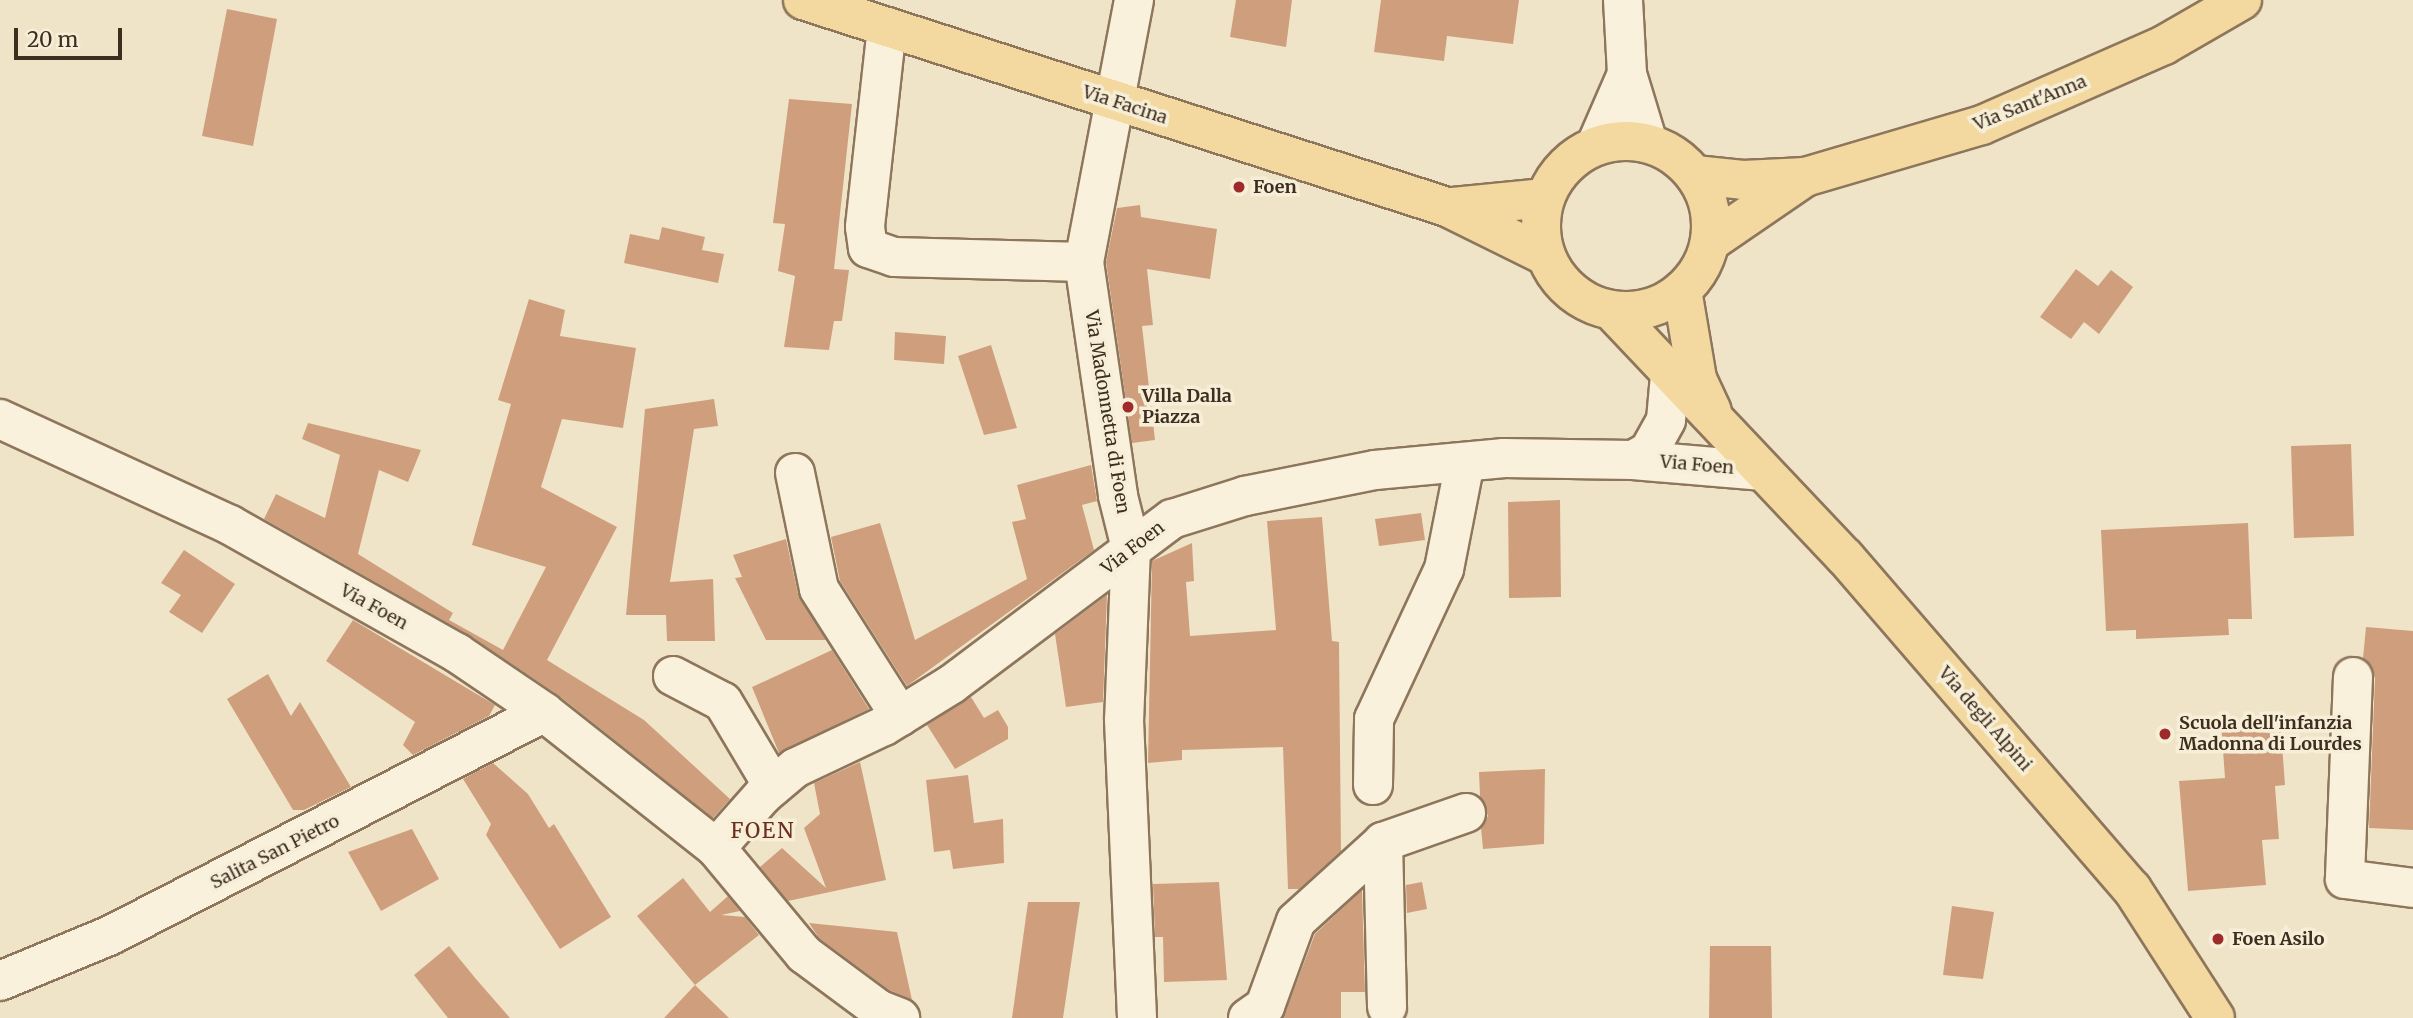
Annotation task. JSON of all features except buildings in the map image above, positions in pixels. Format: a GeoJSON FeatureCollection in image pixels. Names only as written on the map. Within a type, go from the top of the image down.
{"type":"FeatureCollection","features":[{"type":"Feature","properties":{"kind":"main road","name":"Via Facina"},"geometry":{"type":"LineString","coordinates":[[803,0],[1447,207],[1546,256]]}},
{"type":"Feature","properties":{"kind":"main road","name":"Via Sant'Anna"},"geometry":{"type":"LineString","coordinates":[[1695,175],[1743,180],[1805,177],[1982,125],[2164,45],[2242,0]]}},
{"type":"Feature","properties":{"kind":"main road"},"geometry":{"type":"LineString","coordinates":[[1613,141],[1647,143],[1666,150],[1695,175],[1711,217],[1710,242],[1695,276],[1682,290],[1661,303],[1635,311],[1612,311],[1583,300],[1561,281],[1546,256],[1541,237],[1545,198],[1564,166],[1596,145],[1613,141]]}},
{"type":"Feature","properties":{"kind":"main road","name":"Via Sant'Anna"},"geometry":{"type":"LineString","coordinates":[[1710,242],[1805,177]]}},
{"type":"Feature","properties":{"kind":"main road","name":"Via Facina"},"geometry":{"type":"LineString","coordinates":[[1447,207],[1545,198]]}},
{"type":"Feature","properties":{"kind":"main road","name":"Via degli Alpini"},"geometry":{"type":"LineString","coordinates":[[1682,290],[1697,379],[1729,439]]}},
{"type":"Feature","properties":{"kind":"main road","name":"Via degli Alpini"},"geometry":{"type":"LineString","coordinates":[[1612,311],[1729,439],[1845,557],[2132,889],[2215,1018]]}},
{"type":"Feature","properties":{"kind":"street","name":"Via Madonnetta di Foen"},"geometry":{"type":"LineString","coordinates":[[1135,0],[1113,101],[1084,262],[1118,496],[1131,548],[1124,720],[1137,1018]]}},
{"type":"Feature","properties":{"kind":"street"},"geometry":{"type":"LineString","coordinates":[[1623,0],[1627,74],[1647,143]]}},
{"type":"Feature","properties":{"kind":"street"},"geometry":{"type":"LineString","coordinates":[[887,27],[865,227],[868,248],[894,257],[1084,262]]}},
{"type":"Feature","properties":{"kind":"street"},"geometry":{"type":"LineString","coordinates":[[1596,145],[1627,74]]}},
{"type":"Feature","properties":{"kind":"street","name":"Via Foen"},"geometry":{"type":"LineString","coordinates":[[1633,460],[1649,451],[1666,420],[1670,375]]}},
{"type":"Feature","properties":{"kind":"street","name":"Via Foen"},"geometry":{"type":"LineString","coordinates":[[0,419],[230,525],[457,653],[544,712],[716,848],[804,954],[878,1009],[900,1018]]}},
{"type":"Feature","properties":{"kind":"street","name":"Via Foen"},"geometry":{"type":"LineString","coordinates":[[716,848],[773,786],[795,768],[900,716],[1027,632],[1131,548],[1172,519],[1245,496],[1375,470],[1465,462],[1633,460],[1761,471]]}},
{"type":"Feature","properties":{"kind":"street"},"geometry":{"type":"LineString","coordinates":[[1373,785],[1374,719],[1444,569],[1465,462]]}},
{"type":"Feature","properties":{"kind":"street"},"geometry":{"type":"LineString","coordinates":[[794,473],[819,589],[900,716]]}},
{"type":"Feature","properties":{"kind":"street"},"geometry":{"type":"LineString","coordinates":[[673,676],[723,702],[773,786]]}},
{"type":"Feature","properties":{"kind":"street"},"geometry":{"type":"LineString","coordinates":[[2353,677],[2345,879],[2413,888]]}},
{"type":"Feature","properties":{"kind":"street","name":"Salita San Pietro"},"geometry":{"type":"LineString","coordinates":[[0,981],[111,935],[544,712]]}},
{"type":"Feature","properties":{"kind":"street"},"geometry":{"type":"LineString","coordinates":[[1248,1018],[1265,1006],[1296,921],[1383,842],[1466,813]]}},
{"type":"Feature","properties":{"kind":"street"},"geometry":{"type":"LineString","coordinates":[[1383,842],[1387,1007]]}},
{"type":"Feature","properties":{"kind":"place","name":"Foen"},"geometry":{"type":"Point","coordinates":[1239,187]}},
{"type":"Feature","properties":{"kind":"place","name":"Villa Dalla Piazza"},"geometry":{"type":"Point","coordinates":[1128,407]}},
{"type":"Feature","properties":{"kind":"place","name":"Scuola dell'infanzia Madonna di Lourdes"},"geometry":{"type":"Point","coordinates":[2165,734]}},
{"type":"Feature","properties":{"kind":"place","name":"Foen Asilo"},"geometry":{"type":"Point","coordinates":[2218,939]}},
{"type":"Feature","properties":{"kind":"district","name":"FOEN"},"geometry":{"type":"Point","coordinates":[763,831]}}]}
